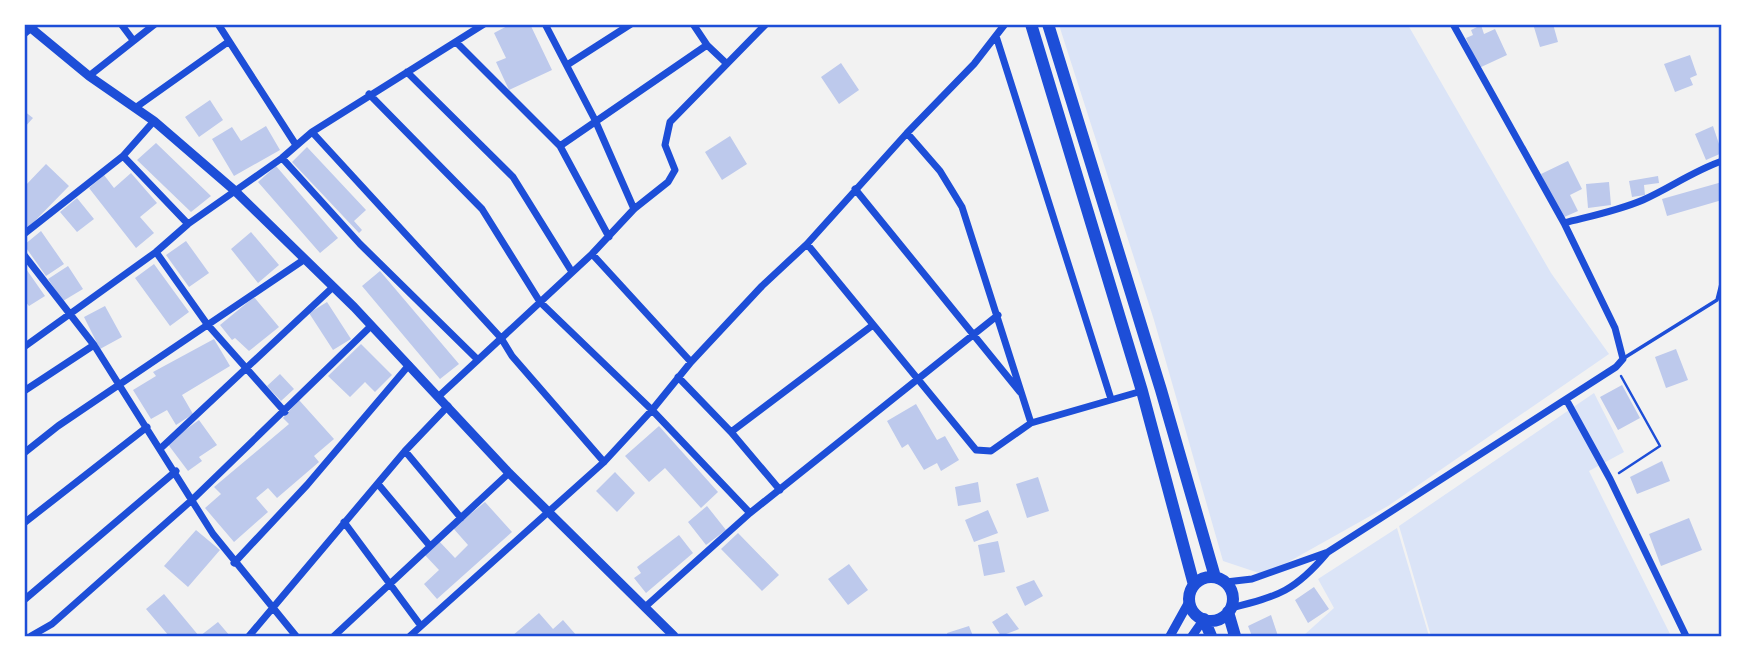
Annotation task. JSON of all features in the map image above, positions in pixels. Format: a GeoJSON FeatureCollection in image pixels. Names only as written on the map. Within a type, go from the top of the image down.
{"type":"FeatureCollection","features":[{"type":"Feature","properties":{"kind":"highway"},"geometry":{"type":"LineString","coordinates":[[1031,24],[1142,391],[1194,586],[1190,600],[1193,610],[1204,619],[1211,636]]}},
{"type":"Feature","properties":{"kind":"highway"},"geometry":{"type":"LineString","coordinates":[[1048,24],[1220,580],[1233,594],[1230,610],[1235,636]]}},
{"type":"Feature","properties":{"kind":"highway"},"geometry":{"type":"LineString","coordinates":[[1194,586],[1203,578],[1220,580]]}},
{"type":"Feature","properties":{"kind":"highway"},"geometry":{"type":"LineString","coordinates":[[1204,619],[1217,620],[1230,610]]}},
{"type":"Feature","properties":{"kind":"street"},"geometry":{"type":"LineString","coordinates":[[121,24],[133,40]]}},
{"type":"Feature","properties":{"kind":"street"},"geometry":{"type":"LineString","coordinates":[[89,76],[155,24]]}},
{"type":"Feature","properties":{"kind":"street"},"geometry":{"type":"LineString","coordinates":[[218,24],[296,145]]}},
{"type":"Feature","properties":{"kind":"street"},"geometry":{"type":"LineString","coordinates":[[24,347],[156,252],[188,223],[282,158],[312,132],[484,24]]}},
{"type":"Feature","properties":{"kind":"street"},"geometry":{"type":"LineString","coordinates":[[545,24],[595,120],[634,209]]}},
{"type":"Feature","properties":{"kind":"street"},"geometry":{"type":"LineString","coordinates":[[567,65],[631,24]]}},
{"type":"Feature","properties":{"kind":"street"},"geometry":{"type":"LineString","coordinates":[[693,24],[707,45],[726,62]]}},
{"type":"Feature","properties":{"kind":"street"},"geometry":{"type":"LineString","coordinates":[[439,396],[673,175],[674,162],[665,145],[670,122],[766,24]]}},
{"type":"Feature","properties":{"kind":"street"},"geometry":{"type":"LineString","coordinates":[[410,636],[604,462],[691,362],[762,286],[807,244],[907,133],[974,65],[1005,24]]}},
{"type":"Feature","properties":{"kind":"street"},"geometry":{"type":"LineString","coordinates":[[1220,580],[1252,579],[1328,552],[1567,401],[1616,367],[1623,359],[1615,328],[1564,223],[1453,24]]}},
{"type":"Feature","properties":{"kind":"street"},"geometry":{"type":"LineString","coordinates":[[29,28],[89,76],[154,121],[234,190],[333,287],[509,472],[674,636]]}},
{"type":"Feature","properties":{"kind":"street"},"geometry":{"type":"LineString","coordinates":[[996,36],[1111,399]]}},
{"type":"Feature","properties":{"kind":"street"},"geometry":{"type":"LineString","coordinates":[[135,108],[228,42]]}},
{"type":"Feature","properties":{"kind":"street"},"geometry":{"type":"LineString","coordinates":[[457,43],[560,146],[610,237]]}},
{"type":"Feature","properties":{"kind":"street"},"geometry":{"type":"LineString","coordinates":[[560,146],[707,45]]}},
{"type":"Feature","properties":{"kind":"street"},"geometry":{"type":"LineString","coordinates":[[407,72],[513,177],[572,272]]}},
{"type":"Feature","properties":{"kind":"street"},"geometry":{"type":"LineString","coordinates":[[369,94],[482,209],[540,302],[652,410],[750,513]]}},
{"type":"Feature","properties":{"kind":"street"},"geometry":{"type":"LineString","coordinates":[[24,233],[123,156],[154,121]]}},
{"type":"Feature","properties":{"kind":"street"},"geometry":{"type":"LineString","coordinates":[[312,132],[501,338],[512,356],[604,462]]}},
{"type":"Feature","properties":{"kind":"street"},"geometry":{"type":"LineString","coordinates":[[907,133],[940,171],[962,206],[1031,423]]}},
{"type":"Feature","properties":{"kind":"street"},"geometry":{"type":"LineString","coordinates":[[123,156],[188,223]]}},
{"type":"Feature","properties":{"kind":"street"},"geometry":{"type":"LineString","coordinates":[[282,158],[360,244],[477,359]]}},
{"type":"Feature","properties":{"kind":"street"},"geometry":{"type":"LineString","coordinates":[[1564,223],[1612,211],[1645,199],[1691,172],[1721,161]]}},
{"type":"Feature","properties":{"kind":"street"},"geometry":{"type":"LineString","coordinates":[[855,189],[972,337],[1023,396]]}},
{"type":"Feature","properties":{"kind":"street"},"geometry":{"type":"LineString","coordinates":[[807,244],[976,450],[990,451],[1031,423],[1142,391]]}},
{"type":"Feature","properties":{"kind":"street"},"geometry":{"type":"LineString","coordinates":[[156,252],[207,324],[285,412]]}},
{"type":"Feature","properties":{"kind":"street"},"geometry":{"type":"LineString","coordinates":[[592,254],[691,362]]}},
{"type":"Feature","properties":{"kind":"street"},"geometry":{"type":"LineString","coordinates":[[24,255],[94,345],[234,563],[296,636]]}},
{"type":"Feature","properties":{"kind":"street"},"geometry":{"type":"LineString","coordinates":[[24,453],[119,383],[305,259]]}},
{"type":"Feature","properties":{"kind":"street"},"geometry":{"type":"LineString","coordinates":[[161,448],[333,287]]}},
{"type":"Feature","properties":{"kind":"street"},"geometry":{"type":"LineString","coordinates":[[645,607],[750,513],[998,315]]}},
{"type":"Feature","properties":{"kind":"street"},"geometry":{"type":"LineString","coordinates":[[731,432],[873,325]]}},
{"type":"Feature","properties":{"kind":"street"},"geometry":{"type":"LineString","coordinates":[[32,636],[47,633],[193,499],[371,327]]}},
{"type":"Feature","properties":{"kind":"street"},"geometry":{"type":"LineString","coordinates":[[24,391],[94,345]]}},
{"type":"Feature","properties":{"kind":"street"},"geometry":{"type":"LineString","coordinates":[[234,563],[307,485],[409,365]]}},
{"type":"Feature","properties":{"kind":"street"},"geometry":{"type":"LineString","coordinates":[[678,377],[731,432],[780,490]]}},
{"type":"Feature","properties":{"kind":"street"},"geometry":{"type":"LineString","coordinates":[[1567,401],[1610,479],[1686,636]]}},
{"type":"Feature","properties":{"kind":"street"},"geometry":{"type":"LineString","coordinates":[[249,636],[405,451],[449,406]]}},
{"type":"Feature","properties":{"kind":"street"},"geometry":{"type":"LineString","coordinates":[[24,523],[147,427]]}},
{"type":"Feature","properties":{"kind":"street"},"geometry":{"type":"LineString","coordinates":[[405,451],[461,518]]}},
{"type":"Feature","properties":{"kind":"street"},"geometry":{"type":"LineString","coordinates":[[24,600],[176,471]]}},
{"type":"Feature","properties":{"kind":"street"},"geometry":{"type":"LineString","coordinates":[[334,636],[509,472]]}},
{"type":"Feature","properties":{"kind":"street"},"geometry":{"type":"LineString","coordinates":[[378,484],[430,546]]}},
{"type":"Feature","properties":{"kind":"street"},"geometry":{"type":"LineString","coordinates":[[344,523],[421,626]]}},
{"type":"Feature","properties":{"kind":"street"},"geometry":{"type":"LineString","coordinates":[[1230,610],[1276,596],[1303,582],[1328,552]]}},
{"type":"Feature","properties":{"kind":"street"},"geometry":{"type":"LineString","coordinates":[[1170,636],[1190,600]]}},
{"type":"Feature","properties":{"kind":"street"},"geometry":{"type":"LineString","coordinates":[[1192,636],[1204,619]]}},
{"type":"Feature","properties":{"kind":"lane"},"geometry":{"type":"LineString","coordinates":[[1623,359],[1717,300],[1721,280]]}},
{"type":"Feature","properties":{"kind":"path"},"geometry":{"type":"LineString","coordinates":[[1610,479],[1660,446],[1616,367]]}},
{"type":"Feature","properties":{"kind":"shaded area"},"geometry":{"type":"Polygon","coordinates":[[[1059,25],[1408,25],[1551,273],[1609,354],[1388,506],[1265,575],[1223,561],[1154,320],[1059,25]]]}},
{"type":"Feature","properties":{"kind":"shaded area"},"geometry":{"type":"Polygon","coordinates":[[[1594,393],[1624,452],[1589,471],[1671,636],[1431,636],[1399,526],[1594,393]]]}},
{"type":"Feature","properties":{"kind":"shaded area"},"geometry":{"type":"Polygon","coordinates":[[[1397,528],[1429,636],[1303,636],[1334,608],[1318,579],[1397,528]]]}},
{"type":"Feature","properties":{"kind":"building"},"geometry":{"type":"Polygon","coordinates":[[[511,24],[530,24],[552,70],[509,90],[496,62],[506,58],[494,33],[511,24]]]}},
{"type":"Feature","properties":{"kind":"building"},"geometry":{"type":"Polygon","coordinates":[[[1533,24],[1553,24],[1558,42],[1540,47],[1533,24]]]}},
{"type":"Feature","properties":{"kind":"building"},"geometry":{"type":"Polygon","coordinates":[[[1481,25],[1484,34],[1495,29],[1507,55],[1479,68],[1466,38],[1473,35],[1471,30],[1481,25]]]}},
{"type":"Feature","properties":{"kind":"building"},"geometry":{"type":"Polygon","coordinates":[[[1690,55],[1697,75],[1690,78],[1693,85],[1675,92],[1664,64],[1690,55]]]}},
{"type":"Feature","properties":{"kind":"building"},"geometry":{"type":"Polygon","coordinates":[[[841,63],[859,90],[839,104],[821,77],[841,63]]]}},
{"type":"Feature","properties":{"kind":"building"},"geometry":{"type":"Polygon","coordinates":[[[210,100],[223,120],[199,137],[185,117],[210,100]]]}},
{"type":"Feature","properties":{"kind":"building"},"geometry":{"type":"Polygon","coordinates":[[[24,111],[33,118],[24,128],[24,111]]]}},
{"type":"Feature","properties":{"kind":"building"},"geometry":{"type":"Polygon","coordinates":[[[266,126],[280,150],[234,176],[212,139],[232,127],[241,141],[266,126]]]}},
{"type":"Feature","properties":{"kind":"building"},"geometry":{"type":"Polygon","coordinates":[[[1713,126],[1722,153],[1706,160],[1695,134],[1713,126]]]}},
{"type":"Feature","properties":{"kind":"building"},"geometry":{"type":"Polygon","coordinates":[[[730,136],[747,164],[722,180],[705,152],[730,136]]]}},
{"type":"Feature","properties":{"kind":"building"},"geometry":{"type":"Polygon","coordinates":[[[156,143],[211,196],[191,212],[137,160],[156,143]]]}},
{"type":"Feature","properties":{"kind":"building"},"geometry":{"type":"Polygon","coordinates":[[[307,147],[366,210],[354,221],[362,230],[359,233],[292,162],[307,147]]]}},
{"type":"Feature","properties":{"kind":"building"},"geometry":{"type":"Polygon","coordinates":[[[1568,161],[1582,189],[1570,195],[1578,211],[1562,218],[1541,174],[1568,161]]]}},
{"type":"Feature","properties":{"kind":"building"},"geometry":{"type":"Polygon","coordinates":[[[46,164],[69,186],[28,228],[24,224],[24,187],[46,164]]]}},
{"type":"Feature","properties":{"kind":"building"},"geometry":{"type":"Polygon","coordinates":[[[276,166],[338,238],[320,253],[258,182],[276,166]]]}},
{"type":"Feature","properties":{"kind":"building"},"geometry":{"type":"Polygon","coordinates":[[[131,173],[157,203],[140,217],[154,233],[136,248],[89,188],[104,175],[114,188],[131,173]]]}},
{"type":"Feature","properties":{"kind":"building"},"geometry":{"type":"Polygon","coordinates":[[[1658,176],[1659,183],[1644,185],[1645,195],[1632,197],[1629,181],[1658,176]]]}},
{"type":"Feature","properties":{"kind":"building"},"geometry":{"type":"Polygon","coordinates":[[[1609,182],[1611,205],[1588,208],[1586,184],[1609,182]]]}},
{"type":"Feature","properties":{"kind":"building"},"geometry":{"type":"Polygon","coordinates":[[[1722,182],[1722,200],[1667,216],[1662,199],[1722,182]]]}},
{"type":"Feature","properties":{"kind":"building"},"geometry":{"type":"Polygon","coordinates":[[[77,198],[94,219],[77,232],[60,212],[77,198]]]}},
{"type":"Feature","properties":{"kind":"building"},"geometry":{"type":"Polygon","coordinates":[[[41,231],[64,264],[46,276],[24,245],[41,231]]]}},
{"type":"Feature","properties":{"kind":"building"},"geometry":{"type":"Polygon","coordinates":[[[251,232],[279,265],[258,283],[231,249],[251,232]]]}},
{"type":"Feature","properties":{"kind":"building"},"geometry":{"type":"Polygon","coordinates":[[[186,241],[209,273],[189,287],[166,255],[186,241]]]}},
{"type":"Feature","properties":{"kind":"building"},"geometry":{"type":"Polygon","coordinates":[[[154,264],[189,312],[170,326],[135,278],[154,264]]]}},
{"type":"Feature","properties":{"kind":"building"},"geometry":{"type":"Polygon","coordinates":[[[24,266],[45,296],[29,306],[24,300],[24,266]]]}},
{"type":"Feature","properties":{"kind":"building"},"geometry":{"type":"Polygon","coordinates":[[[68,266],[83,289],[63,301],[48,279],[68,266]]]}},
{"type":"Feature","properties":{"kind":"building"},"geometry":{"type":"Polygon","coordinates":[[[380,271],[459,364],[440,379],[362,286],[380,271]]]}},
{"type":"Feature","properties":{"kind":"building"},"geometry":{"type":"Polygon","coordinates":[[[254,297],[279,327],[249,351],[235,338],[232,340],[220,325],[254,297]]]}},
{"type":"Feature","properties":{"kind":"building"},"geometry":{"type":"Polygon","coordinates":[[[327,302],[351,339],[333,350],[309,313],[327,302]]]}},
{"type":"Feature","properties":{"kind":"building"},"geometry":{"type":"Polygon","coordinates":[[[105,306],[122,337],[100,349],[84,317],[105,306]]]}},
{"type":"Feature","properties":{"kind":"building"},"geometry":{"type":"Polygon","coordinates":[[[214,339],[230,366],[182,395],[193,414],[176,425],[167,410],[151,419],[133,390],[156,376],[153,372],[214,339]]]}},
{"type":"Feature","properties":{"kind":"building"},"geometry":{"type":"Polygon","coordinates":[[[361,344],[392,375],[375,392],[365,382],[350,397],[328,376],[361,344]]]}},
{"type":"Feature","properties":{"kind":"building"},"geometry":{"type":"Polygon","coordinates":[[[1676,349],[1688,380],[1666,388],[1655,357],[1676,349]]]}},
{"type":"Feature","properties":{"kind":"building"},"geometry":{"type":"Polygon","coordinates":[[[280,374],[294,389],[281,401],[267,386],[280,374]]]}},
{"type":"Feature","properties":{"kind":"building"},"geometry":{"type":"Polygon","coordinates":[[[1622,385],[1640,418],[1618,430],[1600,397],[1622,385]]]}},
{"type":"Feature","properties":{"kind":"building"},"geometry":{"type":"Polygon","coordinates":[[[299,400],[334,439],[314,456],[319,462],[277,498],[268,488],[256,498],[268,512],[234,542],[205,508],[221,494],[214,487],[289,424],[283,418],[299,400]]]}},
{"type":"Feature","properties":{"kind":"building"},"geometry":{"type":"Polygon","coordinates":[[[916,404],[937,440],[945,436],[959,460],[941,471],[937,463],[924,470],[908,444],[902,448],[887,421],[916,404]]]}},
{"type":"Feature","properties":{"kind":"building"},"geometry":{"type":"Polygon","coordinates":[[[199,420],[217,445],[199,457],[202,461],[188,471],[167,443],[199,420]]]}},
{"type":"Feature","properties":{"kind":"building"},"geometry":{"type":"Polygon","coordinates":[[[659,426],[718,492],[701,508],[665,468],[649,482],[625,456],[659,426]]]}},
{"type":"Feature","properties":{"kind":"building"},"geometry":{"type":"Polygon","coordinates":[[[1662,461],[1670,481],[1637,494],[1630,477],[1662,461]]]}},
{"type":"Feature","properties":{"kind":"building"},"geometry":{"type":"Polygon","coordinates":[[[615,472],[635,493],[617,512],[596,491],[615,472]]]}},
{"type":"Feature","properties":{"kind":"building"},"geometry":{"type":"Polygon","coordinates":[[[1038,477],[1049,511],[1027,518],[1016,484],[1038,477]]]}},
{"type":"Feature","properties":{"kind":"building"},"geometry":{"type":"Polygon","coordinates":[[[978,482],[981,502],[958,506],[955,487],[978,482]]]}},
{"type":"Feature","properties":{"kind":"building"},"geometry":{"type":"Polygon","coordinates":[[[485,502],[512,532],[437,599],[424,584],[439,570],[423,553],[438,540],[455,558],[468,545],[453,528],[485,502]]]}},
{"type":"Feature","properties":{"kind":"building"},"geometry":{"type":"Polygon","coordinates":[[[707,506],[726,530],[706,545],[688,522],[707,506]]]}},
{"type":"Feature","properties":{"kind":"building"},"geometry":{"type":"Polygon","coordinates":[[[988,510],[998,533],[974,542],[965,520],[988,510]]]}},
{"type":"Feature","properties":{"kind":"building"},"geometry":{"type":"Polygon","coordinates":[[[1689,518],[1702,550],[1661,566],[1649,534],[1689,518]]]}},
{"type":"Feature","properties":{"kind":"building"},"geometry":{"type":"Polygon","coordinates":[[[196,530],[220,550],[188,587],[164,566],[196,530]]]}},
{"type":"Feature","properties":{"kind":"building"},"geometry":{"type":"Polygon","coordinates":[[[738,533],[779,575],[762,591],[721,549],[738,533]]]}},
{"type":"Feature","properties":{"kind":"building"},"geometry":{"type":"Polygon","coordinates":[[[679,535],[693,553],[646,593],[634,578],[641,573],[637,567],[679,535]]]}},
{"type":"Feature","properties":{"kind":"building"},"geometry":{"type":"Polygon","coordinates":[[[998,541],[1005,572],[984,576],[978,545],[998,541]]]}},
{"type":"Feature","properties":{"kind":"building"},"geometry":{"type":"Polygon","coordinates":[[[849,564],[868,590],[848,605],[828,579],[849,564]]]}},
{"type":"Feature","properties":{"kind":"building"},"geometry":{"type":"Polygon","coordinates":[[[1034,580],[1043,596],[1025,606],[1016,587],[1034,580]]]}},
{"type":"Feature","properties":{"kind":"building"},"geometry":{"type":"Polygon","coordinates":[[[1314,587],[1329,609],[1308,623],[1295,600],[1314,587]]]}},
{"type":"Feature","properties":{"kind":"building"},"geometry":{"type":"Polygon","coordinates":[[[164,594],[199,636],[169,636],[146,609],[164,594]]]}},
{"type":"Feature","properties":{"kind":"building"},"geometry":{"type":"Polygon","coordinates":[[[539,613],[553,629],[563,620],[577,636],[512,636],[539,613]]]}},
{"type":"Feature","properties":{"kind":"building"},"geometry":{"type":"Polygon","coordinates":[[[1007,613],[1019,629],[1001,636],[992,622],[1007,613]]]}},
{"type":"Feature","properties":{"kind":"building"},"geometry":{"type":"Polygon","coordinates":[[[1271,615],[1278,636],[1252,636],[1248,626],[1271,615]]]}},
{"type":"Feature","properties":{"kind":"building"},"geometry":{"type":"Polygon","coordinates":[[[218,622],[230,636],[200,636],[218,622]]]}},
{"type":"Feature","properties":{"kind":"building"},"geometry":{"type":"Polygon","coordinates":[[[969,626],[973,636],[948,636],[947,633],[969,626]]]}}]}
